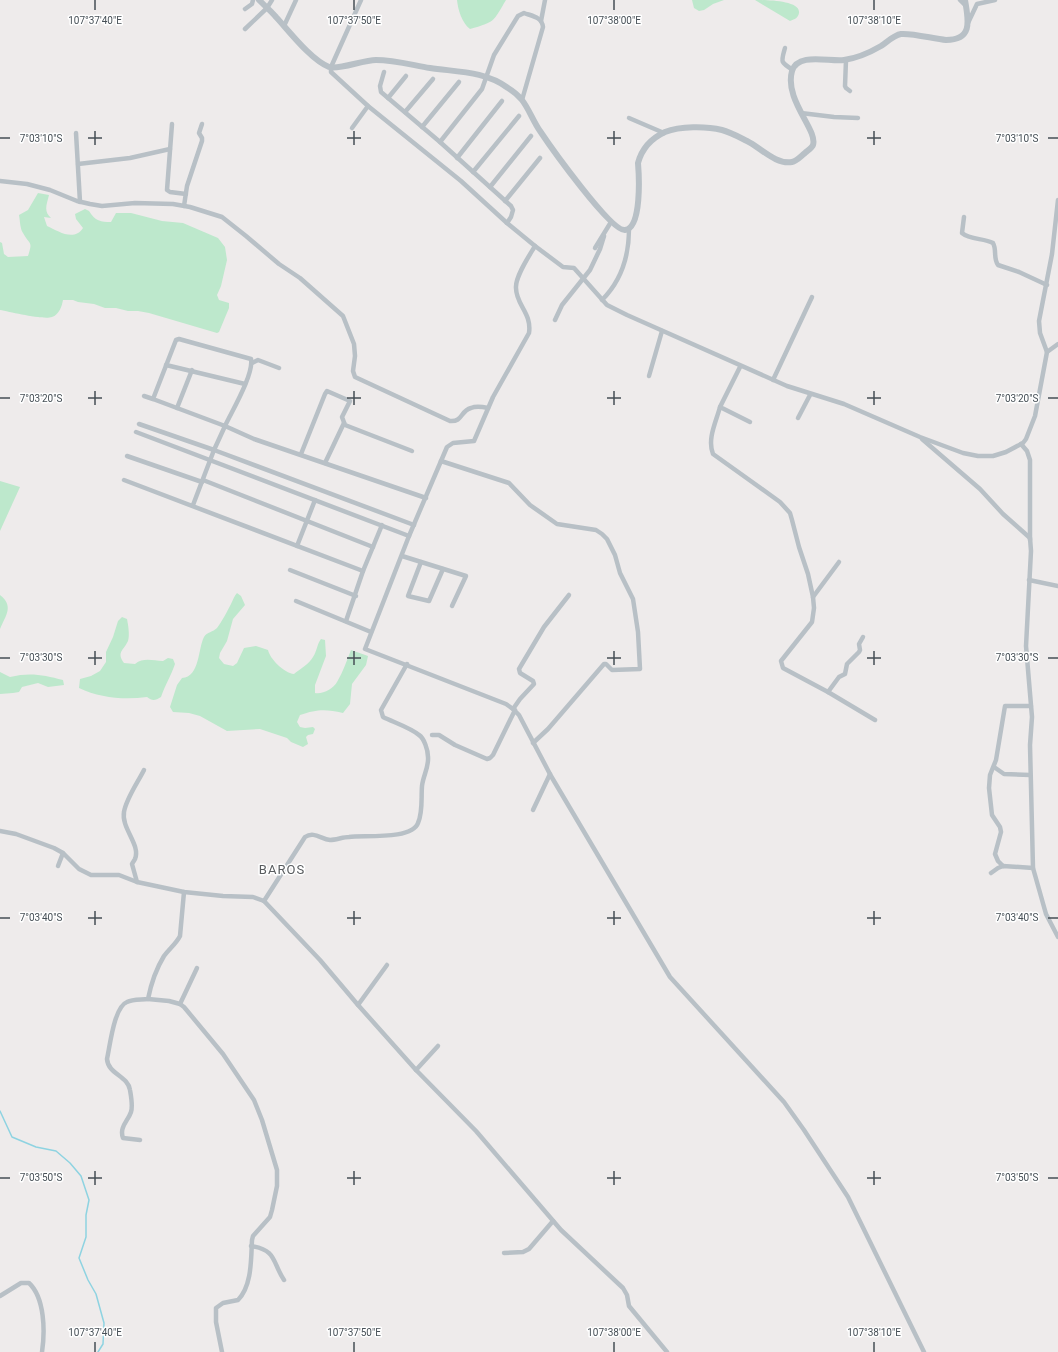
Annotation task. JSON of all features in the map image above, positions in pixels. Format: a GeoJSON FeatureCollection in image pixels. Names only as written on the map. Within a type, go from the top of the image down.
{"type":"FeatureCollection","features":[{"type":"Feature","properties":{"kind":"street"},"geometry":{"type":"LineString","coordinates":[[245,8],[252,4],[253,0]]}},
{"type":"Feature","properties":{"kind":"street"},"geometry":{"type":"LineString","coordinates":[[259,0],[319,62],[331,67],[376,60],[467,72],[487,77],[504,85],[517,94],[522,100],[539,130],[583,190],[611,222],[619,229],[624,231],[629,229],[635,221],[637,212],[638,163],[640,155],[648,144],[664,132],[675,129],[695,128],[722,130],[747,141],[779,160],[791,162],[796,161],[813,146],[814,140],[793,94],[791,84],[793,70],[798,62],[805,59],[846,60],[863,56],[900,34],[953,40],[960,38],[965,34],[968,23],[977,4],[995,0]]}},
{"type":"Feature","properties":{"kind":"street"},"geometry":{"type":"LineString","coordinates":[[246,29],[267,8],[272,0]]}},
{"type":"Feature","properties":{"kind":"street"},"geometry":{"type":"LineString","coordinates":[[284,26],[296,0]]}},
{"type":"Feature","properties":{"kind":"street"},"geometry":{"type":"LineString","coordinates":[[361,0],[331,67],[331,72],[368,106],[461,181],[507,224],[563,267],[574,268],[607,305],[627,316],[740,367],[810,395],[844,404],[963,453],[978,456],[993,456],[1006,452],[1021,444],[1026,439],[1035,416],[1047,352],[1040,334],[1039,321],[1052,254],[1058,200]]}},
{"type":"Feature","properties":{"kind":"street"},"geometry":{"type":"LineString","coordinates":[[522,100],[543,27],[541,21],[545,0]]}},
{"type":"Feature","properties":{"kind":"street"},"geometry":{"type":"LineString","coordinates":[[960,0],[965,3],[968,23]]}},
{"type":"Feature","properties":{"kind":"street"},"geometry":{"type":"LineString","coordinates":[[440,142],[479,94],[487,77],[494,55],[518,16],[524,13],[536,17],[541,21]]}},
{"type":"Feature","properties":{"kind":"street"},"geometry":{"type":"LineString","coordinates":[[784,48],[782,64],[793,70]]}},
{"type":"Feature","properties":{"kind":"street"},"geometry":{"type":"LineString","coordinates":[[846,60],[845,86],[850,91]]}},
{"type":"Feature","properties":{"kind":"street"},"geometry":{"type":"LineString","coordinates":[[384,72],[380,88],[381,92],[440,142],[505,201],[513,210],[507,224]]}},
{"type":"Feature","properties":{"kind":"street"},"geometry":{"type":"LineString","coordinates":[[388,98],[406,76]]}},
{"type":"Feature","properties":{"kind":"street"},"geometry":{"type":"LineString","coordinates":[[405,112],[433,79]]}},
{"type":"Feature","properties":{"kind":"street"},"geometry":{"type":"LineString","coordinates":[[422,127],[459,82]]}},
{"type":"Feature","properties":{"kind":"street"},"geometry":{"type":"LineString","coordinates":[[457,158],[502,101]]}},
{"type":"Feature","properties":{"kind":"street"},"geometry":{"type":"LineString","coordinates":[[352,128],[368,106]]}},
{"type":"Feature","properties":{"kind":"street"},"geometry":{"type":"LineString","coordinates":[[801,113],[834,118],[858,118]]}},
{"type":"Feature","properties":{"kind":"street"},"geometry":{"type":"LineString","coordinates":[[473,172],[518,116]]}},
{"type":"Feature","properties":{"kind":"street"},"geometry":{"type":"LineString","coordinates":[[629,118],[664,132]]}},
{"type":"Feature","properties":{"kind":"street"},"geometry":{"type":"LineString","coordinates":[[172,124],[167,190],[170,192],[186,194]]}},
{"type":"Feature","properties":{"kind":"street"},"geometry":{"type":"LineString","coordinates":[[184,206],[187,186],[202,141],[199,133],[202,124]]}},
{"type":"Feature","properties":{"kind":"street"},"geometry":{"type":"LineString","coordinates":[[76,133],[80,202]]}},
{"type":"Feature","properties":{"kind":"street"},"geometry":{"type":"LineString","coordinates":[[490,187],[531,136]]}},
{"type":"Feature","properties":{"kind":"street"},"geometry":{"type":"LineString","coordinates":[[78,164],[130,158],[170,149]]}},
{"type":"Feature","properties":{"kind":"street"},"geometry":{"type":"LineString","coordinates":[[505,201],[540,158]]}},
{"type":"Feature","properties":{"kind":"street"},"geometry":{"type":"LineString","coordinates":[[0,181],[27,184],[50,190],[80,202],[102,206],[135,203],[184,206],[222,217],[279,264],[300,278],[343,316],[354,344],[355,356],[353,371],[355,377],[450,421],[456,422],[471,408],[488,408]]}},
{"type":"Feature","properties":{"kind":"street"},"geometry":{"type":"LineString","coordinates":[[964,216],[962,233],[966,236],[983,239],[993,243],[996,262],[998,265],[1019,272],[1047,285]]}},
{"type":"Feature","properties":{"kind":"street"},"geometry":{"type":"LineString","coordinates":[[555,320],[562,305],[590,270],[611,222]]}},
{"type":"Feature","properties":{"kind":"street"},"geometry":{"type":"LineString","coordinates":[[602,300],[619,278],[629,243],[629,229]]}},
{"type":"Feature","properties":{"kind":"street"},"geometry":{"type":"LineString","coordinates":[[595,248],[604,236]]}},
{"type":"Feature","properties":{"kind":"street"},"geometry":{"type":"LineString","coordinates":[[535,246],[516,282],[515,289],[529,320],[530,324],[528,333],[488,408],[474,441],[453,443],[447,447],[409,536],[364,649],[407,664],[506,704],[519,715],[550,774],[670,977],[784,1102],[848,1197],[924,1352]]}},
{"type":"Feature","properties":{"kind":"street"},"geometry":{"type":"LineString","coordinates":[[773,380],[812,297]]}},
{"type":"Feature","properties":{"kind":"street"},"geometry":{"type":"LineString","coordinates":[[649,376],[662,331]]}},
{"type":"Feature","properties":{"kind":"street"},"geometry":{"type":"LineString","coordinates":[[152,399],[176,340],[179,339],[250,358],[252,363]]}},
{"type":"Feature","properties":{"kind":"street"},"geometry":{"type":"LineString","coordinates":[[1047,352],[1058,344]]}},
{"type":"Feature","properties":{"kind":"street"},"geometry":{"type":"LineString","coordinates":[[193,505],[214,450],[245,384],[252,363],[258,360],[279,368]]}},
{"type":"Feature","properties":{"kind":"street"},"geometry":{"type":"LineString","coordinates":[[166,365],[192,370],[245,384]]}},
{"type":"Feature","properties":{"kind":"street"},"geometry":{"type":"LineString","coordinates":[[740,367],[720,407],[710,440],[710,448],[713,454],[780,502],[790,513],[808,574],[813,597],[814,608],[812,622],[781,664],[783,668],[828,692],[875,720]]}},
{"type":"Feature","properties":{"kind":"street"},"geometry":{"type":"LineString","coordinates":[[177,408],[192,370]]}},
{"type":"Feature","properties":{"kind":"street"},"geometry":{"type":"LineString","coordinates":[[301,454],[324,394],[327,391],[350,400],[342,417],[345,425],[412,451]]}},
{"type":"Feature","properties":{"kind":"street"},"geometry":{"type":"LineString","coordinates":[[798,418],[810,395]]}},
{"type":"Feature","properties":{"kind":"street"},"geometry":{"type":"LineString","coordinates":[[144,396],[225,426],[254,439],[426,498]]}},
{"type":"Feature","properties":{"kind":"street"},"geometry":{"type":"LineString","coordinates":[[720,407],[750,422]]}},
{"type":"Feature","properties":{"kind":"street"},"geometry":{"type":"LineString","coordinates":[[325,464],[344,423]]}},
{"type":"Feature","properties":{"kind":"street"},"geometry":{"type":"LineString","coordinates":[[139,424],[214,450],[414,525]]}},
{"type":"Feature","properties":{"kind":"street"},"geometry":{"type":"LineString","coordinates":[[136,432],[409,536]]}},
{"type":"Feature","properties":{"kind":"street"},"geometry":{"type":"LineString","coordinates":[[920,436],[980,489],[1003,514],[1026,534],[1030,540]]}},
{"type":"Feature","properties":{"kind":"street"},"geometry":{"type":"LineString","coordinates":[[1021,444],[1027,451],[1030,460],[1030,540],[1026,646],[1032,717],[1030,775],[1033,868],[1046,914],[1058,937]]}},
{"type":"Feature","properties":{"kind":"street"},"geometry":{"type":"LineString","coordinates":[[127,456],[202,481],[373,547]]}},
{"type":"Feature","properties":{"kind":"street"},"geometry":{"type":"LineString","coordinates":[[441,461],[509,483],[530,505],[557,524],[596,530],[600,532],[607,539],[615,555],[620,573],[633,598],[638,627],[640,669],[612,670],[604,664],[545,732],[533,743]]}},
{"type":"Feature","properties":{"kind":"street"},"geometry":{"type":"LineString","coordinates":[[124,480],[363,571]]}},
{"type":"Feature","properties":{"kind":"street"},"geometry":{"type":"LineString","coordinates":[[297,546],[316,500]]}},
{"type":"Feature","properties":{"kind":"street"},"geometry":{"type":"LineString","coordinates":[[346,621],[356,596],[356,590],[363,571],[382,525]]}},
{"type":"Feature","properties":{"kind":"street"},"geometry":{"type":"LineString","coordinates":[[402,556],[466,576],[452,606]]}},
{"type":"Feature","properties":{"kind":"street"},"geometry":{"type":"LineString","coordinates":[[421,562],[408,596],[429,601],[443,569]]}},
{"type":"Feature","properties":{"kind":"street"},"geometry":{"type":"LineString","coordinates":[[813,597],[840,562]]}},
{"type":"Feature","properties":{"kind":"street"},"geometry":{"type":"LineString","coordinates":[[290,570],[356,596]]}},
{"type":"Feature","properties":{"kind":"street"},"geometry":{"type":"LineString","coordinates":[[1029,580],[1058,586]]}},
{"type":"Feature","properties":{"kind":"street"},"geometry":{"type":"LineString","coordinates":[[432,735],[440,735],[455,745],[487,759],[493,755],[520,699],[534,684],[520,673],[519,669],[544,627],[569,595]]}},
{"type":"Feature","properties":{"kind":"street"},"geometry":{"type":"LineString","coordinates":[[296,601],[371,632]]}},
{"type":"Feature","properties":{"kind":"street"},"geometry":{"type":"LineString","coordinates":[[828,692],[839,677],[846,674],[846,666],[859,652],[860,642],[863,637]]}},
{"type":"Feature","properties":{"kind":"street"},"geometry":{"type":"LineString","coordinates":[[264,901],[304,837],[309,834],[331,840],[348,837],[395,835],[415,828],[418,823],[422,802],[422,786],[428,767],[428,756],[425,745],[420,735],[383,717],[381,713],[381,710],[407,664]]}},
{"type":"Feature","properties":{"kind":"street"},"geometry":{"type":"LineString","coordinates":[[1002,866],[995,854],[1001,832],[992,815],[989,788],[990,775],[994,767],[1005,706],[1031,706]]}},
{"type":"Feature","properties":{"kind":"street"},"geometry":{"type":"LineString","coordinates":[[994,767],[1004,774],[1030,775]]}},
{"type":"Feature","properties":{"kind":"street"},"geometry":{"type":"LineString","coordinates":[[137,882],[132,864],[135,860],[136,849],[124,822],[124,812],[144,770]]}},
{"type":"Feature","properties":{"kind":"street"},"geometry":{"type":"LineString","coordinates":[[533,810],[550,774]]}},
{"type":"Feature","properties":{"kind":"street"},"geometry":{"type":"LineString","coordinates":[[0,831],[27,837],[54,848],[63,853],[79,869],[91,875],[118,875],[137,882],[184,892],[253,897],[264,901],[320,960],[416,1070],[476,1131],[553,1221],[623,1288],[627,1295],[629,1306],[667,1352]]}},
{"type":"Feature","properties":{"kind":"street"},"geometry":{"type":"LineString","coordinates":[[58,866],[63,853]]}},
{"type":"Feature","properties":{"kind":"street"},"geometry":{"type":"LineString","coordinates":[[991,873],[1002,866],[1033,868]]}},
{"type":"Feature","properties":{"kind":"street"},"geometry":{"type":"LineString","coordinates":[[148,999],[155,973],[165,956],[180,936],[184,892]]}},
{"type":"Feature","properties":{"kind":"street"},"geometry":{"type":"LineString","coordinates":[[358,1005],[387,965]]}},
{"type":"Feature","properties":{"kind":"street"},"geometry":{"type":"LineString","coordinates":[[180,1004],[197,968]]}},
{"type":"Feature","properties":{"kind":"street"},"geometry":{"type":"LineString","coordinates":[[140,1140],[123,1138],[122,1132],[124,1122],[132,1109],[130,1090],[126,1082],[107,1064],[115,1019],[122,1005],[127,1002],[148,999],[169,1001],[180,1004],[223,1054],[254,1100],[277,1170],[276,1186],[270,1217],[253,1236],[248,1284],[245,1291],[238,1300],[223,1303],[216,1308],[216,1322],[222,1352]]}},
{"type":"Feature","properties":{"kind":"street"},"geometry":{"type":"LineString","coordinates":[[416,1070],[438,1046]]}},
{"type":"Feature","properties":{"kind":"street"},"geometry":{"type":"LineString","coordinates":[[504,1253],[522,1252],[529,1249],[553,1221]]}},
{"type":"Feature","properties":{"kind":"street"},"geometry":{"type":"LineString","coordinates":[[252,1246],[262,1248],[270,1254],[284,1280]]}},
{"type":"Feature","properties":{"kind":"street"},"geometry":{"type":"LineString","coordinates":[[0,1296],[21,1282],[28,1283],[35,1290],[40,1304],[44,1336],[42,1352]]}},
{"type":"Feature","properties":{"kind":"green space"},"geometry":{"type":"Polygon","coordinates":[[[457,0],[506,0],[498,13],[489,23],[470,29],[461,16],[457,0]]]}},
{"type":"Feature","properties":{"kind":"green space"},"geometry":{"type":"Polygon","coordinates":[[[692,0],[724,0],[699,11],[694,8],[692,0]]]}},
{"type":"Feature","properties":{"kind":"green space"},"geometry":{"type":"Polygon","coordinates":[[[755,0],[781,2],[794,5],[798,9],[799,15],[790,21],[755,0]]]}},
{"type":"Feature","properties":{"kind":"green space"},"geometry":{"type":"Polygon","coordinates":[[[38,193],[49,195],[46,210],[51,218],[44,217],[47,226],[61,233],[71,235],[79,232],[83,228],[76,219],[75,214],[85,209],[89,211],[96,219],[101,221],[111,222],[116,213],[131,213],[162,221],[183,223],[218,238],[225,247],[227,260],[221,286],[217,295],[219,300],[229,303],[229,308],[219,332],[217,333],[149,313],[116,308],[105,308],[94,304],[73,300],[63,300],[58,312],[54,316],[48,318],[34,317],[0,310],[0,242],[2,243],[4,254],[8,257],[28,256],[30,243],[22,231],[19,215],[28,210],[38,193]]]}},
{"type":"Feature","properties":{"kind":"green space"},"geometry":{"type":"Polygon","coordinates":[[[0,481],[20,487],[0,531],[0,481]]]}},
{"type":"Feature","properties":{"kind":"green space"},"geometry":{"type":"Polygon","coordinates":[[[237,593],[241,596],[245,605],[233,619],[227,641],[220,653],[219,658],[224,664],[233,666],[237,663],[244,648],[256,646],[268,650],[269,654],[278,665],[286,671],[294,674],[311,660],[321,639],[325,640],[326,656],[315,685],[315,693],[321,693],[333,687],[343,670],[351,650],[368,656],[366,665],[352,684],[350,704],[343,713],[322,710],[300,715],[297,722],[300,727],[313,727],[315,729],[313,734],[306,737],[308,744],[303,747],[291,742],[287,738],[260,729],[227,731],[200,716],[189,713],[173,712],[170,707],[177,685],[182,678],[192,673],[198,661],[204,637],[217,628],[237,593]]]}},
{"type":"Feature","properties":{"kind":"green space"},"geometry":{"type":"Polygon","coordinates":[[[0,595],[7,603],[8,611],[0,629],[0,595]]]}},
{"type":"Feature","properties":{"kind":"green space"},"geometry":{"type":"Polygon","coordinates":[[[122,617],[127,619],[129,633],[129,639],[121,654],[124,663],[135,664],[145,660],[163,661],[168,658],[173,659],[175,664],[161,697],[157,699],[152,700],[147,697],[130,698],[104,696],[79,688],[80,679],[91,676],[100,671],[106,662],[106,652],[118,621],[122,617]]]}},
{"type":"Feature","properties":{"kind":"green space"},"geometry":{"type":"Polygon","coordinates":[[[0,672],[10,677],[31,674],[50,677],[63,680],[64,685],[48,687],[38,683],[22,687],[19,692],[0,694],[0,672]]]}},
{"type":"Feature","properties":{"kind":"waterway"},"geometry":{"type":"LineString","coordinates":[[0,1111],[12,1137],[36,1147],[56,1151],[70,1163],[81,1176],[89,1200],[86,1215],[86,1237],[79,1258],[88,1280],[96,1294],[104,1323],[103,1344],[98,1352]]}},
{"type":"Feature","properties":{"kind":"district","name":"BAROS"},"geometry":{"type":"Point","coordinates":[282,869]}}]}
